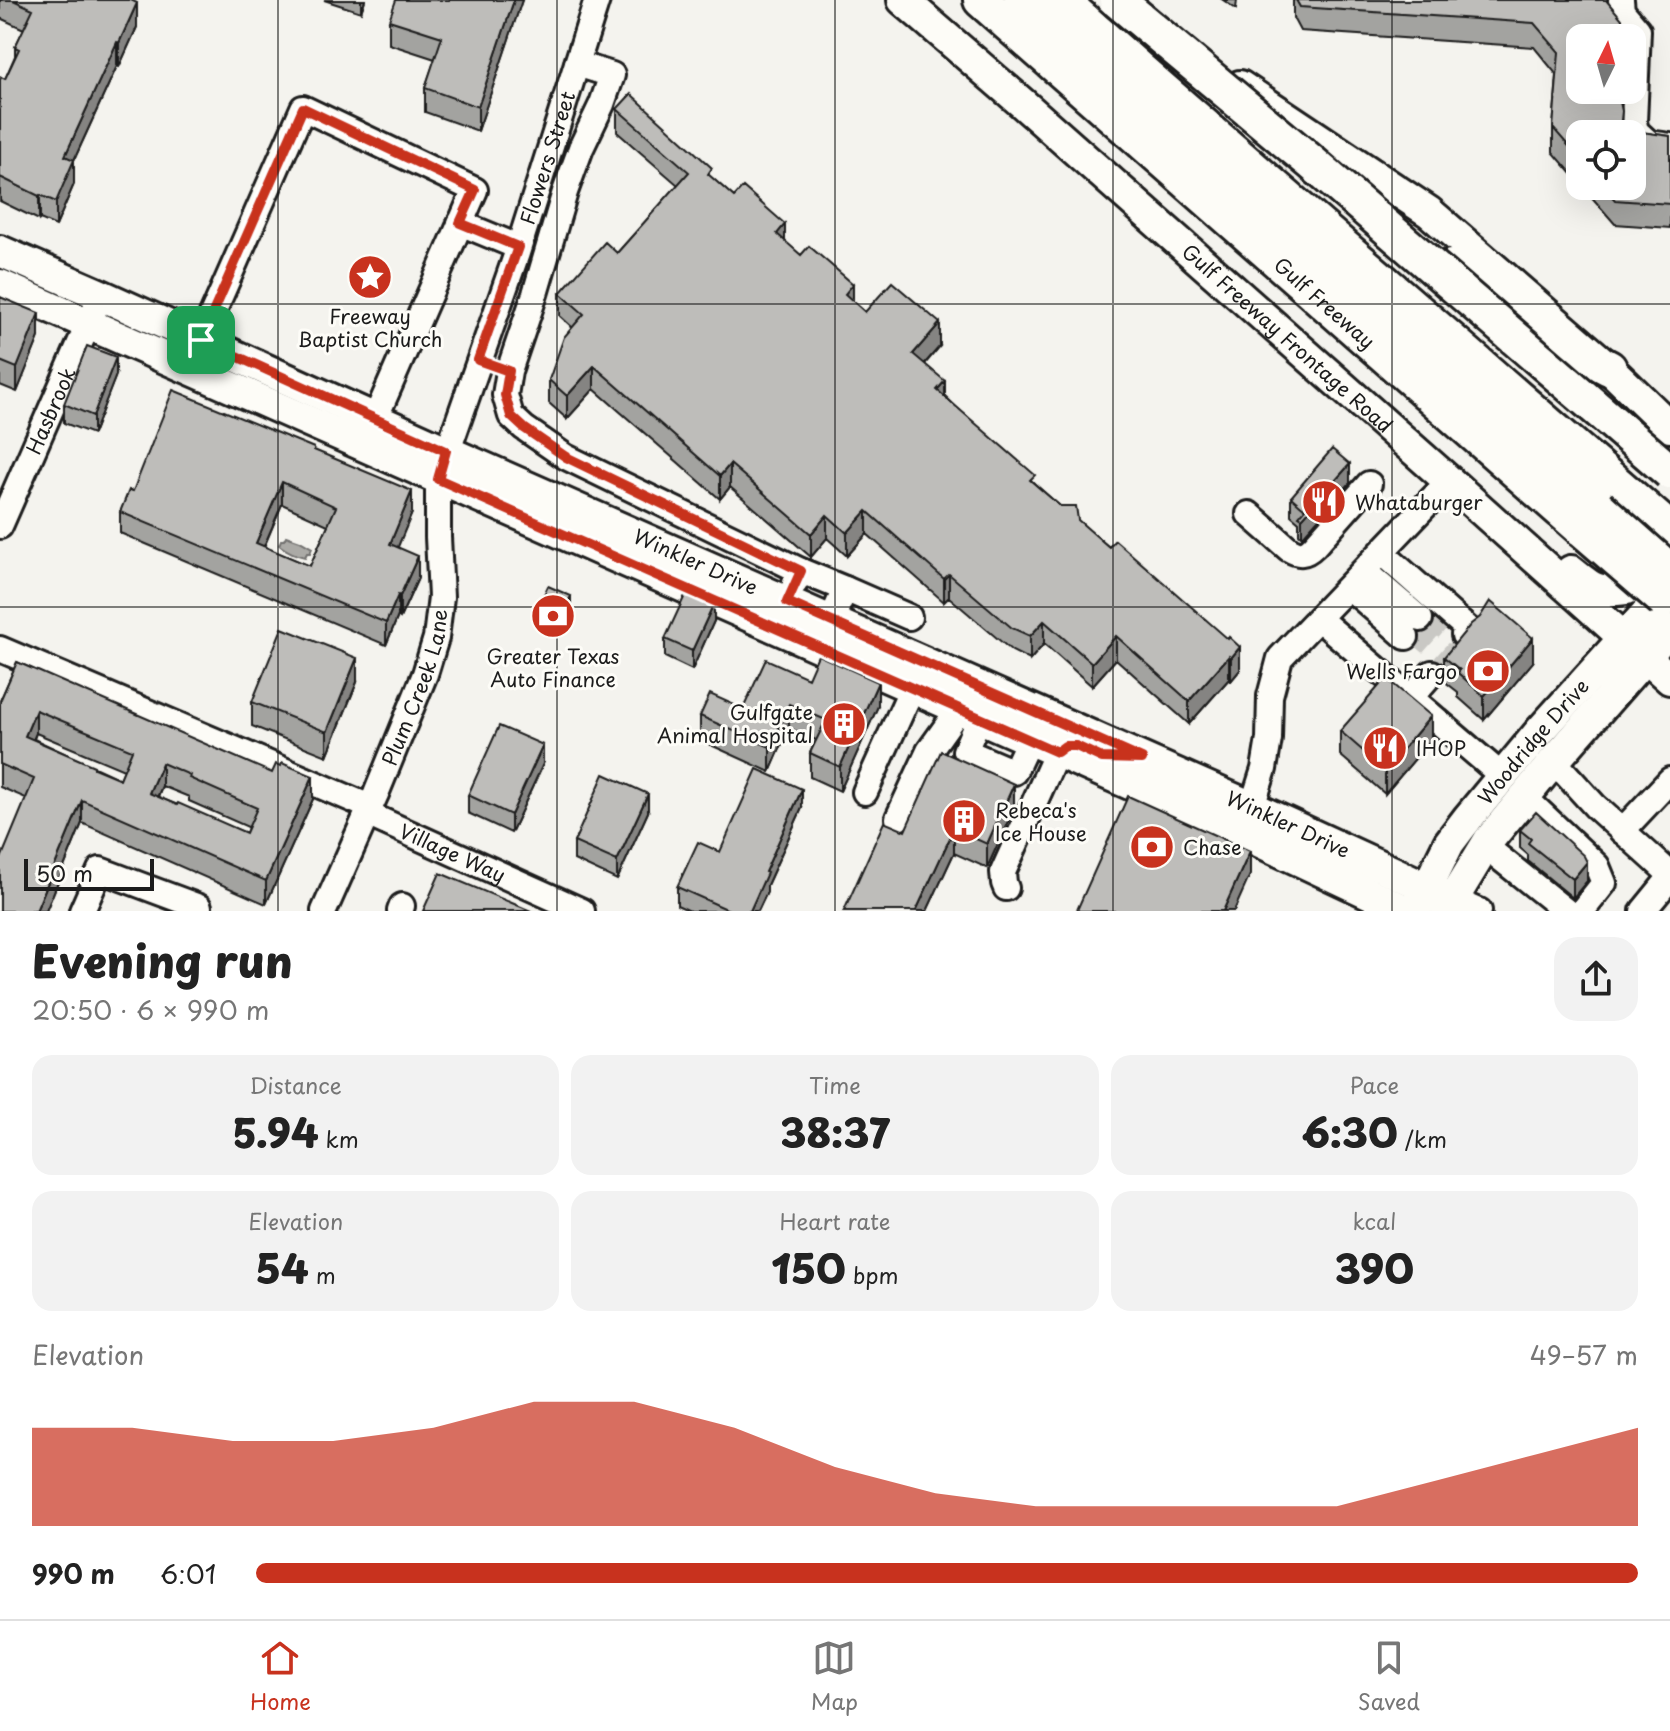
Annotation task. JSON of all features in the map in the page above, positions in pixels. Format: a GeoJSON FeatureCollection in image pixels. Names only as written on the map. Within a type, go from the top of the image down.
{"type":"FeatureCollection","features":[{"type":"Feature","properties":{"kind":"highway","name":"Gulf Freeway"},"geometry":{"type":"LineString","coordinates":[[981,0],[1600,507],[1670,530]]}},
{"type":"Feature","properties":{"kind":"highway","name":"Gulf Freeway"},"geometry":{"type":"LineString","coordinates":[[1021,0],[1600,507]]}},
{"type":"Feature","properties":{"kind":"highway","name":"Gulf Freeway"},"geometry":{"type":"LineString","coordinates":[[1061,0],[1141,71],[1600,507],[1669,600]]}},
{"type":"Feature","properties":{"kind":"highway"},"geometry":{"type":"LineString","coordinates":[[1117,0],[1311,162],[1670,472]]}},
{"type":"Feature","properties":{"kind":"highway"},"geometry":{"type":"LineString","coordinates":[[1141,71],[1201,94],[1563,344],[1609,368]]}},
{"type":"Feature","properties":{"kind":"main road","name":"Gulf Freeway Frontage Road"},"geometry":{"type":"LineString","coordinates":[[903,0],[1670,679]]}},
{"type":"Feature","properties":{"kind":"main road"},"geometry":{"type":"LineString","coordinates":[[1133,0],[1165,29],[1244,89],[1429,212],[1609,368],[1668,428]]}},
{"type":"Feature","properties":{"kind":"main road","name":"Winkler Drive"},"geometry":{"type":"LineString","coordinates":[[0,251],[375,419],[442,465]]}},
{"type":"Feature","properties":{"kind":"main road","name":"Winkler Drive"},"geometry":{"type":"LineString","coordinates":[[0,285],[442,465],[734,594],[1029,740],[1057,752],[1180,791],[1444,904]]}},
{"type":"Feature","properties":{"kind":"main road"},"geometry":{"type":"LineString","coordinates":[[1452,483],[1471,491],[1586,583],[1604,592],[1627,589],[1670,538]]}},
{"type":"Feature","properties":{"kind":"main road","name":"Winkler Drive"},"geometry":{"type":"LineString","coordinates":[[734,594],[787,602],[831,621],[946,697],[1142,759],[1180,791]]}},
{"type":"Feature","properties":{"kind":"main road","name":"Woodridge Drive"},"geometry":{"type":"LineString","coordinates":[[1444,904],[1485,846],[1554,761],[1669,600]]}},
{"type":"Feature","properties":{"kind":"main road","name":"Woodridge Drive"},"geometry":{"type":"LineString","coordinates":[[1444,904],[1449,843],[1541,730],[1634,647],[1669,600]]}},
{"type":"Feature","properties":{"kind":"main road"},"geometry":{"type":"LineString","coordinates":[[1057,752],[1065,746],[1076,746],[1102,758],[1142,759]]}},
{"type":"Feature","properties":{"kind":"main road","name":"Winkler Drive"},"geometry":{"type":"LineString","coordinates":[[1246,820],[1407,911]]}},
{"type":"Feature","properties":{"kind":"street","name":"Flowers Street"},"geometry":{"type":"LineString","coordinates":[[442,465],[518,247],[597,0]]}},
{"type":"Feature","properties":{"kind":"street"},"geometry":{"type":"LineString","coordinates":[[1621,0],[1622,11],[1638,30],[1636,131],[1649,143],[1670,146]]}},
{"type":"Feature","properties":{"kind":"street"},"geometry":{"type":"LineString","coordinates":[[577,64],[612,75],[565,192],[509,371],[505,395],[511,416],[566,457],[801,571],[909,617]]}},
{"type":"Feature","properties":{"kind":"street"},"geometry":{"type":"LineString","coordinates":[[201,340],[303,108],[475,190],[375,419]]}},
{"type":"Feature","properties":{"kind":"street"},"geometry":{"type":"LineString","coordinates":[[460,223],[518,247]]}},
{"type":"Feature","properties":{"kind":"street","name":"Hasbrook"},"geometry":{"type":"LineString","coordinates":[[0,526],[101,295]]}},
{"type":"Feature","properties":{"kind":"street"},"geometry":{"type":"LineString","coordinates":[[478,360],[509,371]]}},
{"type":"Feature","properties":{"kind":"street","name":"Plum Creek Lane"},"geometry":{"type":"LineString","coordinates":[[324,911],[425,674],[436,638],[441,597],[438,537],[442,465]]}},
{"type":"Feature","properties":{"kind":"street"},"geometry":{"type":"LineString","coordinates":[[1246,820],[1264,769],[1269,739],[1270,696],[1280,658],[1452,483]]}},
{"type":"Feature","properties":{"kind":"street"},"geometry":{"type":"LineString","coordinates":[[1249,514],[1289,549],[1303,554],[1314,546],[1369,484]]}},
{"type":"Feature","properties":{"kind":"street"},"geometry":{"type":"LineString","coordinates":[[787,602],[801,571]]}},
{"type":"Feature","properties":{"kind":"street"},"geometry":{"type":"LineString","coordinates":[[1365,571],[1417,624]]}},
{"type":"Feature","properties":{"kind":"street"},"geometry":{"type":"LineString","coordinates":[[1365,571],[1469,630],[1464,635]]}},
{"type":"Feature","properties":{"kind":"street"},"geometry":{"type":"LineString","coordinates":[[831,621],[845,589]]}},
{"type":"Feature","properties":{"kind":"street"},"geometry":{"type":"LineString","coordinates":[[1319,619],[1502,776]]}},
{"type":"Feature","properties":{"kind":"street","name":"Village Way"},"geometry":{"type":"LineString","coordinates":[[0,649],[368,810],[582,911]]}},
{"type":"Feature","properties":{"kind":"street"},"geometry":{"type":"LineString","coordinates":[[1410,698],[1432,673]]}},
{"type":"Feature","properties":{"kind":"street"},"geometry":{"type":"LineString","coordinates":[[865,792],[946,697]]}},
{"type":"Feature","properties":{"kind":"street"},"geometry":{"type":"LineString","coordinates":[[898,818],[929,751],[946,697]]}},
{"type":"Feature","properties":{"kind":"street"},"geometry":{"type":"LineString","coordinates":[[1006,888],[1003,872],[1057,752]]}},
{"type":"Feature","properties":{"kind":"street"},"geometry":{"type":"LineString","coordinates":[[1554,761],[1595,806],[1670,876],[1643,911]]}},
{"type":"Feature","properties":{"kind":"street"},"geometry":{"type":"LineString","coordinates":[[1622,831],[1670,780]]}},
{"type":"Feature","properties":{"kind":"street"},"geometry":{"type":"LineString","coordinates":[[1524,797],[1597,866],[1604,883],[1582,911]]}},
{"type":"Feature","properties":{"kind":"street"},"geometry":{"type":"LineString","coordinates":[[1485,846],[1566,911]]}},
{"type":"Feature","properties":{"kind":"street"},"geometry":{"type":"LineString","coordinates":[[82,911],[100,870],[201,910]]}},
{"type":"Feature","properties":{"kind":"shaded area"},"geometry":{"type":"Polygon","coordinates":[[[286,536],[312,548],[310,553],[305,557],[279,545],[286,536]]]}},
{"type":"Feature","properties":{"kind":"building"},"geometry":{"type":"Polygon","coordinates":[[[13,0],[131,0],[137,3],[65,156],[74,160],[56,202],[0,177],[0,80],[1,77],[5,79],[19,49],[15,47],[33,9],[13,0]]]}},
{"type":"Feature","properties":{"kind":"building"},"geometry":{"type":"Polygon","coordinates":[[[396,0],[514,0],[478,107],[425,88],[442,37],[389,20],[396,0]]]}},
{"type":"Feature","properties":{"kind":"building"},"geometry":{"type":"Polygon","coordinates":[[[1296,0],[1606,0],[1622,19],[1622,24],[1566,24],[1566,104],[1620,104],[1621,120],[1566,120],[1566,143],[1553,128],[1559,52],[1534,23],[1300,7],[1296,0]]]}},
{"type":"Feature","properties":{"kind":"building"},"geometry":{"type":"Polygon","coordinates":[[[631,94],[712,168],[708,174],[734,197],[743,187],[785,224],[777,234],[801,255],[809,246],[853,284],[845,294],[865,312],[892,282],[940,323],[913,354],[945,381],[937,390],[1035,475],[1030,480],[1060,506],[1076,506],[1078,520],[1109,547],[1115,540],[1240,647],[1189,701],[1116,636],[1092,663],[1044,621],[1030,636],[1012,628],[949,574],[944,579],[867,511],[847,533],[827,515],[811,534],[730,464],[720,476],[594,366],[567,396],[549,380],[564,337],[584,314],[560,293],[605,242],[617,253],[689,172],[617,109],[631,94]]]}},
{"type":"Feature","properties":{"kind":"building"},"geometry":{"type":"Polygon","coordinates":[[[1646,133],[1670,136],[1670,204],[1615,200],[1646,200],[1646,133]]]}},
{"type":"Feature","properties":{"kind":"building"},"geometry":{"type":"Polygon","coordinates":[[[0,297],[39,313],[17,368],[0,361],[0,297]]]}},
{"type":"Feature","properties":{"kind":"building"},"geometry":{"type":"Polygon","coordinates":[[[87,346],[116,357],[93,416],[64,404],[87,346]]]}},
{"type":"Feature","properties":{"kind":"building"},"geometry":{"type":"Polygon","coordinates":[[[173,390],[412,491],[390,544],[418,556],[386,623],[120,512],[129,490],[133,491],[173,390]],[[282,482],[256,543],[310,566],[336,507],[282,482]]]}},
{"type":"Feature","properties":{"kind":"building"},"geometry":{"type":"Polygon","coordinates":[[[1332,449],[1350,464],[1302,518],[1299,516],[1305,509],[1291,497],[1332,449]]]}},
{"type":"Feature","properties":{"kind":"building"},"geometry":{"type":"Polygon","coordinates":[[[548,586],[571,596],[559,622],[536,611],[548,586]]]}},
{"type":"Feature","properties":{"kind":"building"},"geometry":{"type":"Polygon","coordinates":[[[687,591],[714,603],[692,651],[665,639],[687,591]]]}},
{"type":"Feature","properties":{"kind":"building"},"geometry":{"type":"Polygon","coordinates":[[[1490,601],[1533,638],[1484,696],[1444,657],[1480,617],[1490,601]]]}},
{"type":"Feature","properties":{"kind":"building"},"geometry":{"type":"Polygon","coordinates":[[[282,628],[357,658],[327,732],[252,702],[282,628]]]}},
{"type":"Feature","properties":{"kind":"building"},"geometry":{"type":"Polygon","coordinates":[[[818,655],[878,682],[840,767],[810,753],[826,720],[789,704],[770,747],[700,716],[710,694],[743,709],[766,659],[808,678],[818,655]]]}},
{"type":"Feature","properties":{"kind":"building"},"geometry":{"type":"Polygon","coordinates":[[[17,662],[272,773],[276,764],[281,766],[282,763],[313,776],[266,881],[82,800],[36,911],[0,911],[0,861],[34,779],[0,764],[0,701],[17,662]],[[36,710],[25,736],[120,779],[132,750],[36,710]],[[162,763],[149,793],[246,833],[257,808],[162,763]]]}},
{"type":"Feature","properties":{"kind":"building"},"geometry":{"type":"Polygon","coordinates":[[[1386,678],[1431,716],[1385,770],[1340,731],[1386,678]]]}},
{"type":"Feature","properties":{"kind":"building"},"geometry":{"type":"Polygon","coordinates":[[[499,726],[543,745],[511,815],[468,795],[499,726]]]}},
{"type":"Feature","properties":{"kind":"building"},"geometry":{"type":"Polygon","coordinates":[[[941,751],[1014,784],[987,844],[954,829],[916,911],[844,911],[884,822],[905,831],[941,751]]]}},
{"type":"Feature","properties":{"kind":"building"},"geometry":{"type":"Polygon","coordinates":[[[757,769],[802,789],[750,911],[731,911],[677,887],[698,842],[720,852],[757,769]]]}},
{"type":"Feature","properties":{"kind":"building"},"geometry":{"type":"Polygon","coordinates":[[[604,774],[648,794],[617,861],[574,842],[604,774]]]}},
{"type":"Feature","properties":{"kind":"building","name":"Chase"},"geometry":{"type":"Polygon","coordinates":[[[1128,796],[1250,851],[1223,911],[1077,910],[1128,796]]]}},
{"type":"Feature","properties":{"kind":"building"},"geometry":{"type":"Polygon","coordinates":[[[1536,812],[1584,856],[1587,862],[1573,879],[1528,843],[1531,839],[1520,830],[1536,812]]]}},
{"type":"Feature","properties":{"kind":"building"},"geometry":{"type":"Polygon","coordinates":[[[440,873],[531,911],[423,911],[440,873]]]}},
{"type":"Feature","properties":{"kind":"tunnel"},"geometry":{"type":"LineString","coordinates":[[1428,613],[1460,640]]}},
{"type":"Feature","properties":{"kind":"tunnel"},"geometry":{"type":"LineString","coordinates":[[1413,628],[1446,657]]}},
{"type":"Feature","properties":{"kind":"place","name":"Freeway Baptist Church"},"geometry":{"type":"Point","coordinates":[370,277]}},
{"type":"Feature","properties":{"kind":"place","name":"Whataburger"},"geometry":{"type":"Point","coordinates":[1324,502]}},
{"type":"Feature","properties":{"kind":"place","name":"Greater Texas Auto Finance"},"geometry":{"type":"Point","coordinates":[553,616]}},
{"type":"Feature","properties":{"kind":"place","name":"Wells Fargo"},"geometry":{"type":"Point","coordinates":[1488,671]}},
{"type":"Feature","properties":{"kind":"place","name":"Gulfgate Animal Hospital"},"geometry":{"type":"Point","coordinates":[844,724]}},
{"type":"Feature","properties":{"kind":"place","name":"IHOP"},"geometry":{"type":"Point","coordinates":[1385,748]}},
{"type":"Feature","properties":{"kind":"place","name":"Rebeca's Ice House"},"geometry":{"type":"Point","coordinates":[964,821]}},
{"type":"Feature","properties":{"kind":"place","name":"Chase"},"geometry":{"type":"Point","coordinates":[1152,847]}},
{"type":"Feature","properties":{"kind":"route"},"geometry":{"type":"LineString","coordinates":[[303,108],[475,190],[460,223],[518,247],[478,360],[509,371],[505,395],[511,416],[524,428],[566,457],[801,571],[787,602],[1142,759],[1102,758],[1076,746],[1065,746],[1057,752],[438,479],[446,451],[201,340],[303,108]]}}]}
